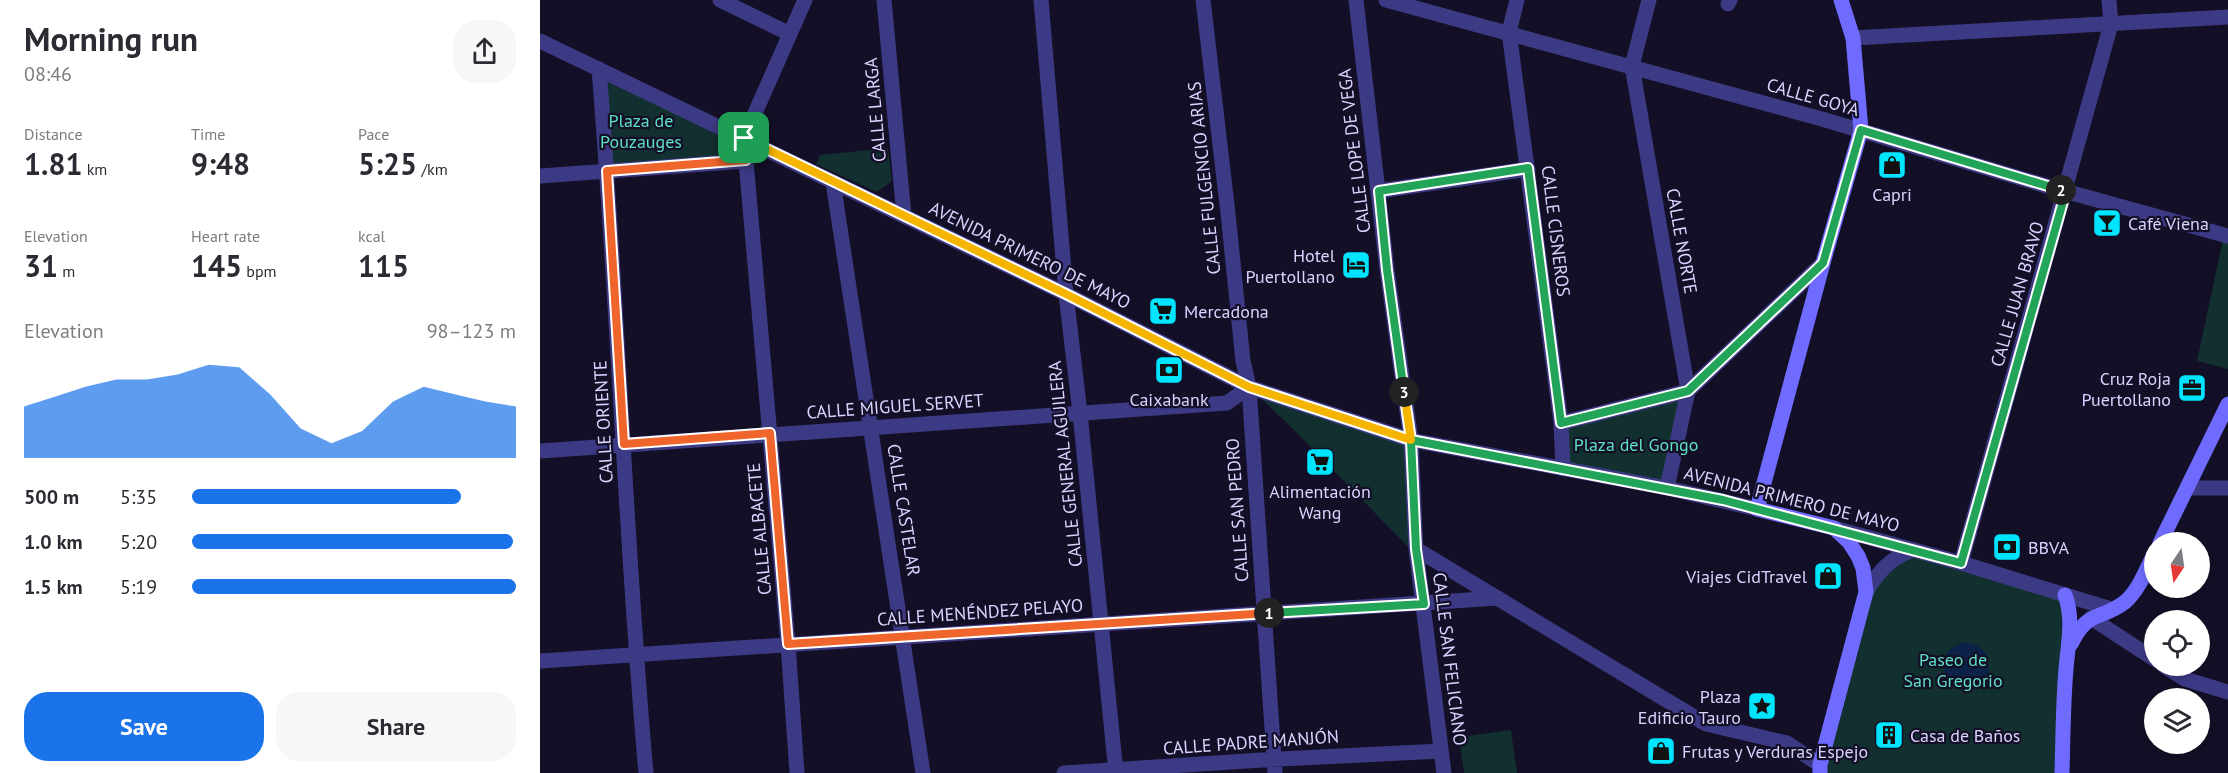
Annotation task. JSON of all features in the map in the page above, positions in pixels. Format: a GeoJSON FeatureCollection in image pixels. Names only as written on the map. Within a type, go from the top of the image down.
{"type":"FeatureCollection","features":[{"type":"Feature","properties":{"kind":"main road"},"geometry":{"type":"LineString","coordinates":[[1757,509],[1861,130],[1853,38],[1841,0]]}},
{"type":"Feature","properties":{"kind":"main road"},"geometry":{"type":"LineString","coordinates":[[2166,532],[2228,404]]}},
{"type":"Feature","properties":{"kind":"main road","name":"AVENIDA PRIMERO DE MAYO"},"geometry":{"type":"LineString","coordinates":[[1757,509],[1834,528]]}},
{"type":"Feature","properties":{"kind":"main road"},"geometry":{"type":"LineString","coordinates":[[1820,769],[1866,592],[1863,568],[1858,556],[1849,542],[1834,528]]}},
{"type":"Feature","properties":{"kind":"main road"},"geometry":{"type":"LineString","coordinates":[[2068,650],[2083,625],[2091,618],[2111,609],[2130,596],[2144,572]]}},
{"type":"Feature","properties":{"kind":"main road"},"geometry":{"type":"LineString","coordinates":[[2062,773],[2070,618],[2065,595]]}},
{"type":"Feature","properties":{"kind":"street"},"geometry":{"type":"LineString","coordinates":[[720,0],[790,33]]}},
{"type":"Feature","properties":{"kind":"street"},"geometry":{"type":"LineString","coordinates":[[744,138],[805,0]]}},
{"type":"Feature","properties":{"kind":"street","name":"CALLE LARGA"},"geometry":{"type":"LineString","coordinates":[[884,0],[904,216]]}},
{"type":"Feature","properties":{"kind":"street","name":"CALLE GENERAL AGUILERA"},"geometry":{"type":"LineString","coordinates":[[1041,0],[1066,294],[1116,772]]}},
{"type":"Feature","properties":{"kind":"street","name":"CALLE FULGENCIO ARIAS"},"geometry":{"type":"LineString","coordinates":[[1203,0],[1243,361],[1249,387]]}},
{"type":"Feature","properties":{"kind":"street","name":"CALLE LOPE DE VEGA"},"geometry":{"type":"LineString","coordinates":[[1356,0],[1387,270],[1411,440],[1416,549]]}},
{"type":"Feature","properties":{"kind":"street","name":"CALLE GOYA"},"geometry":{"type":"LineString","coordinates":[[1386,0],[1861,130],[2228,236]]}},
{"type":"Feature","properties":{"kind":"street","name":"CALLE CISNEROS"},"geometry":{"type":"LineString","coordinates":[[1517,0],[1509,32],[1561,423],[1563,469]]}},
{"type":"Feature","properties":{"kind":"street","name":"CALLE NORTE"},"geometry":{"type":"LineString","coordinates":[[1649,0],[1632,66],[1688,391],[1667,488]]}},
{"type":"Feature","properties":{"kind":"street","name":"CALLE JUAN BRAVO"},"geometry":{"type":"LineString","coordinates":[[1961,563],[2111,24],[2109,0]]}},
{"type":"Feature","properties":{"kind":"street"},"geometry":{"type":"LineString","coordinates":[[1853,38],[2228,17]]}},
{"type":"Feature","properties":{"kind":"street","name":"AVENIDA PRIMERO DE MAYO"},"geometry":{"type":"LineString","coordinates":[[540,41],[1066,294],[1249,387],[1411,440],[1667,488],[1757,509]]}},
{"type":"Feature","properties":{"kind":"street","name":"CALLE ORIENTE"},"geometry":{"type":"LineString","coordinates":[[599,69],[624,444],[635,654],[646,773]]}},
{"type":"Feature","properties":{"kind":"street","name":"CALLE ALBACETE"},"geometry":{"type":"LineString","coordinates":[[744,138],[797,773]]}},
{"type":"Feature","properties":{"kind":"street"},"geometry":{"type":"LineString","coordinates":[[540,176],[747,165]]}},
{"type":"Feature","properties":{"kind":"street"},"geometry":{"type":"LineString","coordinates":[[1379,191],[1528,168]]}},
{"type":"Feature","properties":{"kind":"street","name":"CALLE CASTELAR"},"geometry":{"type":"LineString","coordinates":[[833,182],[923,773]]}},
{"type":"Feature","properties":{"kind":"street"},"geometry":{"type":"LineString","coordinates":[[1561,423],[1688,391],[1823,263]]}},
{"type":"Feature","properties":{"kind":"street","name":"CALLE MIGUEL SERVET"},"geometry":{"type":"LineString","coordinates":[[540,451],[770,433],[1227,403],[1249,387]]}},
{"type":"Feature","properties":{"kind":"street","name":"CALLE SAN PEDRO"},"geometry":{"type":"LineString","coordinates":[[1249,387],[1274,766]]}},
{"type":"Feature","properties":{"kind":"street"},"geometry":{"type":"LineString","coordinates":[[2188,488],[2228,488]]}},
{"type":"Feature","properties":{"kind":"street","name":"AVENIDA PRIMERO DE MAYO"},"geometry":{"type":"LineString","coordinates":[[1834,528],[1961,563],[2111,609]]}},
{"type":"Feature","properties":{"kind":"street"},"geometry":{"type":"LineString","coordinates":[[1416,549],[1706,724],[1787,743],[1820,769]]}},
{"type":"Feature","properties":{"kind":"street","name":"CALLE SAN FELICIANO"},"geometry":{"type":"LineString","coordinates":[[1416,549],[1444,773]]}},
{"type":"Feature","properties":{"kind":"street"},"geometry":{"type":"LineString","coordinates":[[1866,592],[1885,565],[1901,554],[1913,550]]}},
{"type":"Feature","properties":{"kind":"street","name":"CALLE MENÉNDEZ PELAYO"},"geometry":{"type":"LineString","coordinates":[[540,661],[1498,598]]}},
{"type":"Feature","properties":{"kind":"street"},"geometry":{"type":"LineString","coordinates":[[2091,618],[2144,652]]}},
{"type":"Feature","properties":{"kind":"street"},"geometry":{"type":"LineString","coordinates":[[2180,676],[2228,692]]}},
{"type":"Feature","properties":{"kind":"street","name":"CALLE PADRE MANJÓN"},"geometry":{"type":"LineString","coordinates":[[1064,773],[1274,766],[1441,751]]}},
{"type":"Feature","properties":{"kind":"green space","name":"Plaza de Pouzauges"},"geometry":{"type":"Polygon","coordinates":[[[599,69],[744,138],[746,161],[607,171],[599,69]]]}},
{"type":"Feature","properties":{"kind":"green space"},"geometry":{"type":"Polygon","coordinates":[[[888,148],[892,181],[877,192],[816,164],[820,155],[888,148]]]}},
{"type":"Feature","properties":{"kind":"green space"},"geometry":{"type":"Polygon","coordinates":[[[2224,235],[2228,236],[2228,369],[2197,361],[2224,235]]]}},
{"type":"Feature","properties":{"kind":"green space"},"geometry":{"type":"Polygon","coordinates":[[[1249,387],[1411,440],[1417,556],[1292,428],[1249,387]]]}},
{"type":"Feature","properties":{"kind":"green space","name":"Plaza del Gongo"},"geometry":{"type":"Polygon","coordinates":[[[1688,391],[1667,488],[1563,469],[1561,423],[1688,391]]]}},
{"type":"Feature","properties":{"kind":"green space","name":"Paseo de San Gregorio"},"geometry":{"type":"Polygon","coordinates":[[[1901,554],[2065,596],[2062,773],[1820,773],[1866,592],[1901,554]]]}},
{"type":"Feature","properties":{"kind":"green space"},"geometry":{"type":"Polygon","coordinates":[[[1511,730],[1517,773],[1464,773],[1459,737],[1511,730]]]}},
{"type":"Feature","properties":{"kind":"water"},"geometry":{"type":"Polygon","coordinates":[[[1966,643],[1982,650],[1989,666],[1982,682],[1966,689],[1950,682],[1943,666],[1950,650],[1966,643]]]}},
{"type":"Feature","properties":{"kind":"place","name":"Capri"},"geometry":{"type":"Point","coordinates":[1892,165]}},
{"type":"Feature","properties":{"kind":"place","name":"Café Viena"},"geometry":{"type":"Point","coordinates":[2107,223]}},
{"type":"Feature","properties":{"kind":"place","name":"Hotel Puertollano"},"geometry":{"type":"Point","coordinates":[1356,265]}},
{"type":"Feature","properties":{"kind":"place","name":"Mercadona"},"geometry":{"type":"Point","coordinates":[1163,311]}},
{"type":"Feature","properties":{"kind":"place","name":"Caixabank"},"geometry":{"type":"Point","coordinates":[1169,370]}},
{"type":"Feature","properties":{"kind":"place","name":"Cruz Roja Puertollano"},"geometry":{"type":"Point","coordinates":[2192,388]}},
{"type":"Feature","properties":{"kind":"place","name":"Alimentación Wang"},"geometry":{"type":"Point","coordinates":[1320,462]}},
{"type":"Feature","properties":{"kind":"place","name":"BBVA"},"geometry":{"type":"Point","coordinates":[2007,547]}},
{"type":"Feature","properties":{"kind":"place","name":"Viajes CidTravel"},"geometry":{"type":"Point","coordinates":[1828,576]}},
{"type":"Feature","properties":{"kind":"place","name":"Plaza Edificio Tauro"},"geometry":{"type":"Point","coordinates":[1762,706]}},
{"type":"Feature","properties":{"kind":"place","name":"Casa de Baños"},"geometry":{"type":"Point","coordinates":[1889,735]}},
{"type":"Feature","properties":{"kind":"place","name":"Frutas y Verduras Espejo"},"geometry":{"type":"Point","coordinates":[1661,751]}},
{"type":"Feature","properties":{"kind":"route"},"geometry":{"type":"LineString","coordinates":[[744,138],[746,160],[607,171],[624,444],[770,433],[788,644],[1424,604],[1416,549],[1411,440],[1723,500],[1961,563],[2066,191],[1861,130],[1823,263],[1688,391],[1561,423],[1528,168],[1379,191],[1387,270],[1411,440],[1249,387],[1066,294],[744,138]]}}]}
